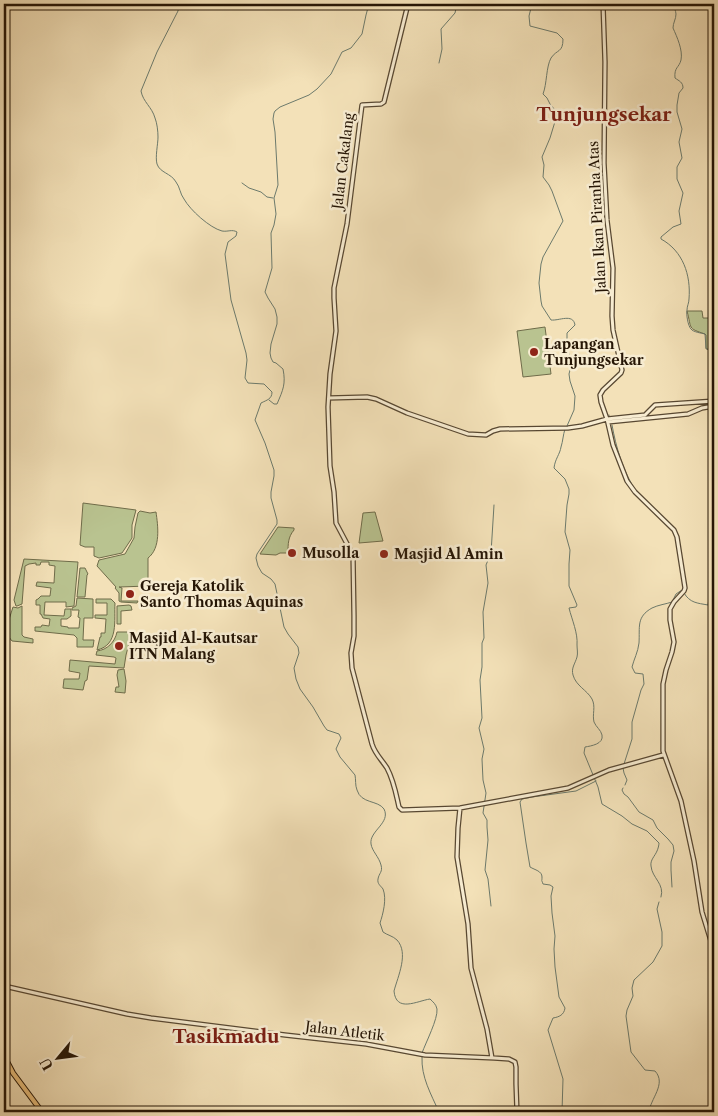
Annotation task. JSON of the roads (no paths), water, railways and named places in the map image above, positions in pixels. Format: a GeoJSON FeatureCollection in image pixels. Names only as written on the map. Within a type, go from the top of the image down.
{"type":"FeatureCollection","features":[{"type":"Feature","properties":{"kind":"main road"},"geometry":{"type":"LineString","coordinates":[[4,1056],[13,1073],[42,1112]]}},
{"type":"Feature","properties":{"kind":"street","name":"Jalan Cakalang"},"geometry":{"type":"LineString","coordinates":[[329,398],[336,331],[335,283],[346,224],[362,105],[381,104],[384,102],[408,4]]}},
{"type":"Feature","properties":{"kind":"street","name":"Jalan Ikan Piranha Atas"},"geometry":{"type":"LineString","coordinates":[[603,4],[605,62],[604,163],[607,220],[613,268],[613,330],[622,370],[600,394],[608,420]]}},
{"type":"Feature","properties":{"kind":"street"},"geometry":{"type":"LineString","coordinates":[[663,755],[625,765],[570,788],[460,808],[402,810],[398,807],[392,778],[372,744],[352,668],[354,626],[352,553],[336,522],[330,466],[329,398],[367,397],[376,399],[407,413],[468,434],[486,435],[500,429],[566,428],[645,415],[652,408],[661,404],[714,401]]}},
{"type":"Feature","properties":{"kind":"street"},"geometry":{"type":"LineString","coordinates":[[694,403],[695,412]]}},
{"type":"Feature","properties":{"kind":"street"},"geometry":{"type":"LineString","coordinates":[[608,420],[688,414],[702,408],[714,406]]}},
{"type":"Feature","properties":{"kind":"street"},"geometry":{"type":"LineString","coordinates":[[608,420],[618,460],[631,488],[676,532],[684,591],[670,609],[674,642],[663,684],[663,755],[680,801],[694,861],[702,912],[714,951]]}},
{"type":"Feature","properties":{"kind":"street"},"geometry":{"type":"LineString","coordinates":[[460,808],[457,857],[468,924],[470,964],[488,1029],[492,1058]]}},
{"type":"Feature","properties":{"kind":"street","name":"Jalan Atletik"},"geometry":{"type":"LineString","coordinates":[[4,986],[144,1017],[366,1044],[425,1056],[514,1060],[516,1063],[517,1112]]}},
{"type":"Feature","properties":{"kind":"waterway"},"geometry":{"type":"LineString","coordinates":[[179,4],[178,11],[157,52],[141,91],[154,114],[158,130],[157,164],[158,167],[174,179],[187,203],[201,218],[222,231],[237,232],[236,236],[228,242],[225,254],[231,300],[246,353],[245,378],[248,383],[264,384],[272,392],[270,398],[261,403],[255,420],[274,470],[271,498],[277,524],[256,558],[262,573],[275,584],[284,627],[298,647],[299,653],[294,668],[300,689],[327,730],[339,734],[341,738],[336,749],[355,775],[359,794],[362,798],[378,804],[384,809],[385,819],[373,835],[371,844],[380,862],[381,871],[378,881],[384,893],[385,902],[380,923],[383,932],[394,937],[402,951],[401,965],[394,991],[396,998],[403,1004],[430,999],[437,1009],[434,1024],[422,1053]]}},
{"type":"Feature","properties":{"kind":"waterway"},"geometry":{"type":"LineString","coordinates":[[269,400],[277,404],[284,383],[283,369],[273,362],[271,358],[271,344],[277,324],[277,317],[275,309],[265,292],[272,268],[271,233],[276,214],[274,198],[278,185],[274,113],[280,107],[309,95],[331,74],[342,52],[351,48],[362,34],[369,4]]}},
{"type":"Feature","properties":{"kind":"waterway"},"geometry":{"type":"LineString","coordinates":[[439,63],[442,49],[441,29],[455,13],[457,4]]}},
{"type":"Feature","properties":{"kind":"waterway"},"geometry":{"type":"LineString","coordinates":[[532,4],[529,16],[530,26],[557,33],[563,39],[561,49],[551,58],[547,71],[543,94],[557,115],[542,157],[544,165],[543,177],[552,191],[563,221],[543,257],[539,283],[542,306],[551,320],[569,318],[574,321],[575,325],[567,333],[571,366],[569,374],[575,396],[574,410],[567,426]]}},
{"type":"Feature","properties":{"kind":"waterway"},"geometry":{"type":"LineString","coordinates":[[674,4],[676,14],[673,28],[681,52],[675,78],[683,86],[679,93],[677,105],[682,129],[679,142],[682,158],[677,167],[677,179],[683,193],[679,211],[681,224],[673,227],[661,239],[675,250],[684,264],[687,273],[689,281],[688,323],[693,331],[705,334],[706,348],[708,350],[714,349]]}},
{"type":"Feature","properties":{"kind":"waterway"},"geometry":{"type":"LineString","coordinates":[[242,183],[267,197],[273,198]]}},
{"type":"Feature","properties":{"kind":"waterway"},"geometry":{"type":"LineString","coordinates":[[612,425],[627,476],[636,491]]}},
{"type":"Feature","properties":{"kind":"waterway"},"geometry":{"type":"LineString","coordinates":[[565,429],[554,468],[565,479],[569,489],[565,532],[570,550],[569,586],[577,605],[576,607],[569,608],[577,640],[577,656],[573,673],[574,679],[592,699],[594,722],[602,735],[601,741],[585,747],[584,753],[598,787],[602,804],[632,824],[647,831],[659,843],[651,864],[661,888],[661,897]]}},
{"type":"Feature","properties":{"kind":"waterway"},"geometry":{"type":"LineString","coordinates":[[491,906],[485,870],[488,840],[487,820],[483,813],[486,793],[482,759],[484,749],[479,728],[482,718],[480,680],[482,643],[484,638],[483,612],[488,583],[486,565],[491,553],[494,505]]}},
{"type":"Feature","properties":{"kind":"waterway"},"geometry":{"type":"LineString","coordinates":[[624,764],[632,739],[632,722],[644,684],[643,674],[635,673],[632,667],[638,646],[641,619],[652,608],[672,602],[676,594],[682,590]]}},
{"type":"Feature","properties":{"kind":"waterway"},"geometry":{"type":"LineString","coordinates":[[684,593],[691,601],[708,605],[709,598],[714,592]]}},
{"type":"Feature","properties":{"kind":"waterway"},"geometry":{"type":"LineString","coordinates":[[623,768],[627,780],[625,785]]}},
{"type":"Feature","properties":{"kind":"waterway"},"geometry":{"type":"LineString","coordinates":[[562,1112],[563,1079],[548,1030],[553,1018],[561,1015],[565,1008],[559,997],[555,967],[555,936],[551,896],[553,887],[543,884],[541,873],[530,867],[520,802],[522,799],[532,797],[576,791],[596,781]]}},
{"type":"Feature","properties":{"kind":"waterway"},"geometry":{"type":"LineString","coordinates":[[623,788],[624,794],[639,812],[653,820],[657,828],[673,845],[674,851],[671,862],[672,887]]}},
{"type":"Feature","properties":{"kind":"waterway"},"geometry":{"type":"LineString","coordinates":[[649,1112],[659,1086],[658,1076],[655,1071],[645,1070],[631,1052],[626,1016],[633,996],[634,980],[653,962],[662,946],[662,932],[657,909],[659,902]]}},
{"type":"Feature","properties":{"kind":"waterway"},"geometry":{"type":"LineString","coordinates":[[422,1057],[425,1078],[439,1112]]}},
{"type":"Feature","properties":{"kind":"place","name":"Lapangan Tunjungsekar"},"geometry":{"type":"Point","coordinates":[534,352]}},
{"type":"Feature","properties":{"kind":"place","name":"Musolla"},"geometry":{"type":"Point","coordinates":[292,553]}},
{"type":"Feature","properties":{"kind":"place","name":"Masjid Al Amin"},"geometry":{"type":"Point","coordinates":[384,554]}},
{"type":"Feature","properties":{"kind":"place","name":"Gereja Katolik Santo Thomas Aquinas"},"geometry":{"type":"Point","coordinates":[130,594]}},
{"type":"Feature","properties":{"kind":"place","name":"Masjid Al-Kautsar ITN Malang"},"geometry":{"type":"Point","coordinates":[119,646]}},
{"type":"Feature","properties":{"kind":"district","name":"Tunjungsekar"},"geometry":{"type":"Point","coordinates":[604,114]}},
{"type":"Feature","properties":{"kind":"district","name":"Tasikmadu"},"geometry":{"type":"Point","coordinates":[226,1036]}}]}
